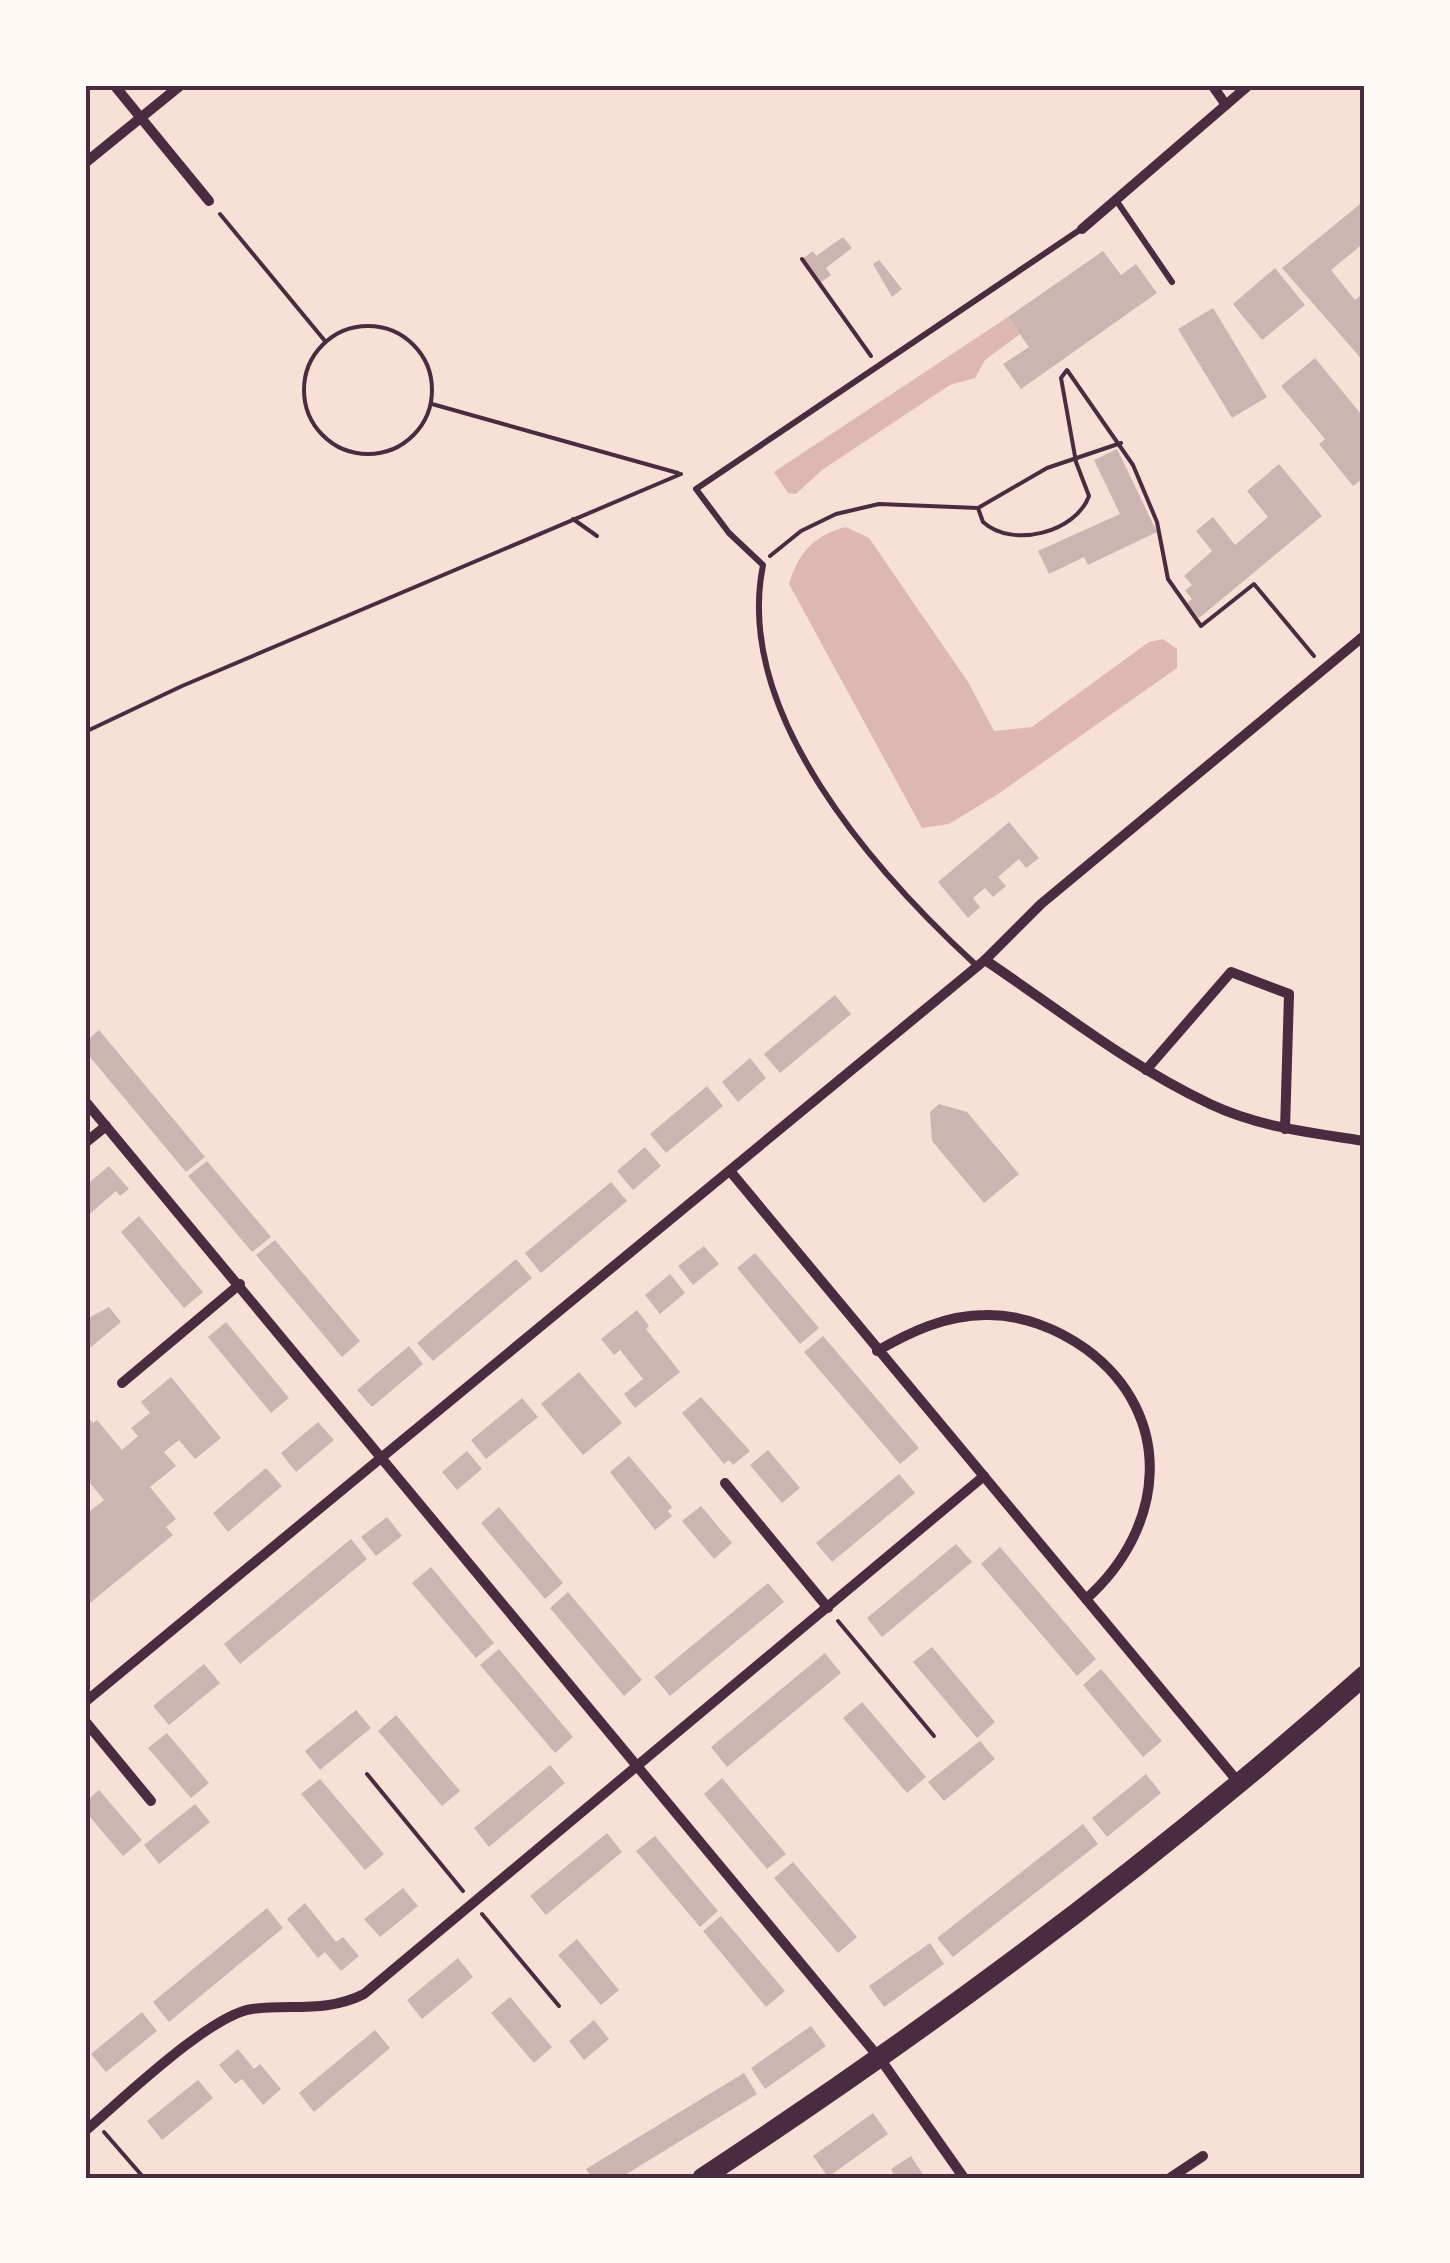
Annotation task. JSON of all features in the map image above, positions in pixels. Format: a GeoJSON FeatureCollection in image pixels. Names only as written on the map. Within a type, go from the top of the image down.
{"type":"FeatureCollection","features":[{"type":"Feature","properties":{"kind":"main road"},"geometry":{"type":"LineString","coordinates":[[702,2178],[881,2060],[1074,1918],[1240,1784],[1365,1675]]}},
{"type":"Feature","properties":{"kind":"street"},"geometry":{"type":"LineString","coordinates":[[114,85],[209,202]]}},
{"type":"Feature","properties":{"kind":"street"},"geometry":{"type":"LineString","coordinates":[[85,163],[182,85]]}},
{"type":"Feature","properties":{"kind":"street"},"geometry":{"type":"LineString","coordinates":[[1212,85],[1226,105]]}},
{"type":"Feature","properties":{"kind":"street"},"geometry":{"type":"LineString","coordinates":[[1082,228],[1249,85]]}},
{"type":"Feature","properties":{"kind":"street"},"geometry":{"type":"LineString","coordinates":[[85,1702],[730,1171],[980,962],[1041,904],[1365,635]]}},
{"type":"Feature","properties":{"kind":"street"},"geometry":{"type":"LineString","coordinates":[[980,962],[1146,1070],[1212,1106],[1285,1129],[1365,1141]]}},
{"type":"Feature","properties":{"kind":"street"},"geometry":{"type":"LineString","coordinates":[[1146,1070],[1231,972],[1288,994],[1285,1129]]}},
{"type":"Feature","properties":{"kind":"street"},"geometry":{"type":"LineString","coordinates":[[85,1102],[881,2060],[964,2178]]}},
{"type":"Feature","properties":{"kind":"street"},"geometry":{"type":"LineString","coordinates":[[85,1143],[106,1126]]}},
{"type":"Feature","properties":{"kind":"street"},"geometry":{"type":"LineString","coordinates":[[730,1171],[1240,1784]]}},
{"type":"Feature","properties":{"kind":"street"},"geometry":{"type":"LineString","coordinates":[[122,1382],[240,1284]]}},
{"type":"Feature","properties":{"kind":"street"},"geometry":{"type":"LineString","coordinates":[[877,1351],[912,1331],[985,1315],[1018,1318],[1068,1336],[1109,1366],[1136,1402],[1152,1462],[1145,1506],[1132,1543],[1106,1581],[1086,1599]]}},
{"type":"Feature","properties":{"kind":"street"},"geometry":{"type":"LineString","coordinates":[[85,2131],[217,2022],[250,2009],[342,2005],[364,1994],[984,1476]]}},
{"type":"Feature","properties":{"kind":"street"},"geometry":{"type":"LineString","coordinates":[[724,1483],[828,1608]]}},
{"type":"Feature","properties":{"kind":"street"},"geometry":{"type":"LineString","coordinates":[[85,1721],[151,1801]]}},
{"type":"Feature","properties":{"kind":"street"},"geometry":{"type":"LineString","coordinates":[[1170,2178],[1203,2156]]}},
{"type":"Feature","properties":{"kind":"lane"},"geometry":{"type":"LineString","coordinates":[[1116,199],[1172,282]]}},
{"type":"Feature","properties":{"kind":"lane"},"geometry":{"type":"LineString","coordinates":[[980,962],[900,892],[848,829],[815,779],[766,662],[757,594],[763,565],[729,533],[696,490],[1082,228]]}},
{"type":"Feature","properties":{"kind":"path"},"geometry":{"type":"LineString","coordinates":[[209,202],[325,341]]}},
{"type":"Feature","properties":{"kind":"path"},"geometry":{"type":"LineString","coordinates":[[802,259],[879,368]]}},
{"type":"Feature","properties":{"kind":"path"},"geometry":{"type":"LineString","coordinates":[[362,326],[400,334],[427,364],[431,404],[415,432],[388,452],[356,453],[325,440],[308,412],[304,380],[311,358],[325,341],[362,326]]}},
{"type":"Feature","properties":{"kind":"path"},"geometry":{"type":"LineString","coordinates":[[978,508],[984,522],[1005,533],[1050,531],[1069,524],[1083,512],[1089,496],[1076,462],[1062,372],[1072,374],[1121,444],[1157,522],[1168,579],[1201,626],[1254,584],[1326,669]]}},
{"type":"Feature","properties":{"kind":"path"},"geometry":{"type":"LineString","coordinates":[[431,404],[681,474],[696,490]]}},
{"type":"Feature","properties":{"kind":"path"},"geometry":{"type":"LineString","coordinates":[[763,565],[780,544],[836,514],[879,504],[978,508],[1047,468],[1076,462],[1121,444]]}},
{"type":"Feature","properties":{"kind":"path"},"geometry":{"type":"LineString","coordinates":[[85,732],[182,686],[681,474]]}},
{"type":"Feature","properties":{"kind":"path"},"geometry":{"type":"LineString","coordinates":[[572,519],[597,536]]}},
{"type":"Feature","properties":{"kind":"path"},"geometry":{"type":"LineString","coordinates":[[828,1608],[934,1736]]}},
{"type":"Feature","properties":{"kind":"path"},"geometry":{"type":"LineString","coordinates":[[96,2122],[144,2178]]}},
{"type":"Feature","properties":{"kind":"shaded area"},"geometry":{"type":"Polygon","coordinates":[[[1008,317],[1020,334],[985,360],[975,378],[950,385],[822,470],[796,494],[788,493],[774,472],[1008,317]]]}},
{"type":"Feature","properties":{"kind":"shaded area"},"geometry":{"type":"Polygon","coordinates":[[[846,527],[869,538],[968,682],[994,731],[1032,727],[1149,642],[1163,639],[1177,649],[1177,668],[998,794],[949,824],[922,828],[789,584],[797,563],[816,540],[846,527]]]}},
{"type":"Feature","properties":{"kind":"building"},"geometry":{"type":"Polygon","coordinates":[[[1365,200],[1365,242],[1331,270],[1355,300],[1365,292],[1365,363],[1282,268],[1365,200]]]}},
{"type":"Feature","properties":{"kind":"building"},"geometry":{"type":"Polygon","coordinates":[[[843,237],[852,248],[826,268],[831,275],[820,283],[802,259],[813,251],[816,256],[843,237]]]}},
{"type":"Feature","properties":{"kind":"building"},"geometry":{"type":"Polygon","coordinates":[[[1103,251],[1121,275],[1136,264],[1157,293],[1021,389],[1003,364],[1029,347],[1008,317],[1103,251]]]}},
{"type":"Feature","properties":{"kind":"building"},"geometry":{"type":"Polygon","coordinates":[[[879,260],[902,289],[892,297],[873,264],[879,260]]]}},
{"type":"Feature","properties":{"kind":"building"},"geometry":{"type":"Polygon","coordinates":[[[1275,268],[1305,305],[1262,340],[1233,304],[1275,268]]]}},
{"type":"Feature","properties":{"kind":"building"},"geometry":{"type":"Polygon","coordinates":[[[1213,308],[1267,397],[1232,418],[1178,329],[1213,308]]]}},
{"type":"Feature","properties":{"kind":"building"},"geometry":{"type":"Polygon","coordinates":[[[1315,358],[1365,419],[1365,460],[1360,464],[1365,477],[1353,486],[1319,444],[1325,439],[1281,386],[1315,358]]]}},
{"type":"Feature","properties":{"kind":"building"},"geometry":{"type":"Polygon","coordinates":[[[1117,449],[1157,532],[1088,565],[1084,557],[1049,574],[1038,551],[1120,514],[1094,460],[1117,449]]]}},
{"type":"Feature","properties":{"kind":"building"},"geometry":{"type":"Polygon","coordinates":[[[1279,464],[1322,516],[1199,618],[1187,603],[1192,599],[1185,590],[1192,585],[1184,576],[1212,551],[1196,531],[1213,517],[1235,545],[1268,517],[1247,491],[1279,464]]]}},
{"type":"Feature","properties":{"kind":"building"},"geometry":{"type":"Polygon","coordinates":[[[1009,822],[1039,858],[1026,868],[1019,859],[998,877],[1006,886],[993,897],[985,888],[973,898],[980,907],[968,918],[938,882],[1009,822]]]}},
{"type":"Feature","properties":{"kind":"building"},"geometry":{"type":"Polygon","coordinates":[[[835,995],[851,1014],[780,1073],[764,1054],[835,995]]]}},
{"type":"Feature","properties":{"kind":"building"},"geometry":{"type":"Polygon","coordinates":[[[99,1030],[205,1157],[186,1172],[85,1051],[85,1042],[99,1030]]]}},
{"type":"Feature","properties":{"kind":"building"},"geometry":{"type":"Polygon","coordinates":[[[750,1058],[766,1078],[738,1102],[722,1082],[750,1058]]]}},
{"type":"Feature","properties":{"kind":"building"},"geometry":{"type":"Polygon","coordinates":[[[707,1086],[723,1106],[666,1153],[650,1134],[707,1086]]]}},
{"type":"Feature","properties":{"kind":"building"},"geometry":{"type":"Polygon","coordinates":[[[939,1104],[967,1112],[1019,1174],[984,1203],[932,1141],[930,1112],[939,1104]]]}},
{"type":"Feature","properties":{"kind":"building"},"geometry":{"type":"Polygon","coordinates":[[[645,1147],[661,1166],[633,1190],[617,1171],[645,1147]]]}},
{"type":"Feature","properties":{"kind":"building"},"geometry":{"type":"Polygon","coordinates":[[[207,1161],[271,1237],[252,1252],[188,1176],[207,1161]]]}},
{"type":"Feature","properties":{"kind":"building"},"geometry":{"type":"Polygon","coordinates":[[[109,1166],[129,1189],[120,1196],[116,1191],[85,1218],[85,1186],[109,1166]]]}},
{"type":"Feature","properties":{"kind":"building"},"geometry":{"type":"Polygon","coordinates":[[[611,1182],[627,1201],[541,1273],[525,1253],[611,1182]]]}},
{"type":"Feature","properties":{"kind":"building"},"geometry":{"type":"Polygon","coordinates":[[[139,1216],[203,1292],[184,1308],[121,1232],[139,1216]]]}},
{"type":"Feature","properties":{"kind":"building"},"geometry":{"type":"Polygon","coordinates":[[[275,1240],[360,1341],[342,1357],[256,1255],[275,1240]]]}},
{"type":"Feature","properties":{"kind":"building"},"geometry":{"type":"Polygon","coordinates":[[[704,1246],[719,1264],[693,1285],[678,1266],[704,1246]]]}},
{"type":"Feature","properties":{"kind":"building"},"geometry":{"type":"Polygon","coordinates":[[[755,1253],[819,1328],[800,1344],[737,1268],[755,1253]]]}},
{"type":"Feature","properties":{"kind":"building"},"geometry":{"type":"Polygon","coordinates":[[[516,1259],[532,1278],[433,1361],[417,1343],[516,1259]]]}},
{"type":"Feature","properties":{"kind":"building"},"geometry":{"type":"Polygon","coordinates":[[[670,1274],[685,1293],[660,1314],[645,1295],[670,1274]]]}},
{"type":"Feature","properties":{"kind":"building"},"geometry":{"type":"Polygon","coordinates":[[[109,1307],[121,1322],[85,1352],[85,1320],[109,1307]]]}},
{"type":"Feature","properties":{"kind":"building"},"geometry":{"type":"Polygon","coordinates":[[[637,1310],[649,1326],[646,1329],[680,1372],[635,1408],[624,1394],[643,1379],[620,1350],[614,1355],[601,1339],[637,1310]]]}},
{"type":"Feature","properties":{"kind":"building"},"geometry":{"type":"Polygon","coordinates":[[[226,1322],[289,1398],[271,1413],[208,1337],[226,1322]]]}},
{"type":"Feature","properties":{"kind":"building"},"geometry":{"type":"Polygon","coordinates":[[[823,1336],[919,1448],[900,1464],[804,1352],[823,1336]]]}},
{"type":"Feature","properties":{"kind":"building"},"geometry":{"type":"Polygon","coordinates":[[[409,1346],[423,1364],[372,1407],[357,1390],[409,1346]]]}},
{"type":"Feature","properties":{"kind":"building"},"geometry":{"type":"Polygon","coordinates":[[[579,1372],[622,1423],[583,1455],[541,1404],[579,1372]]]}},
{"type":"Feature","properties":{"kind":"building"},"geometry":{"type":"Polygon","coordinates":[[[171,1377],[221,1438],[195,1459],[179,1440],[164,1452],[176,1466],[150,1487],[176,1519],[166,1527],[173,1535],[85,1607],[85,1515],[104,1500],[85,1477],[89,1471],[85,1465],[85,1413],[93,1423],[97,1420],[122,1450],[138,1436],[131,1428],[150,1413],[141,1402],[171,1377]]]}},
{"type":"Feature","properties":{"kind":"building"},"geometry":{"type":"Polygon","coordinates":[[[701,1397],[750,1451],[733,1465],[729,1460],[724,1464],[682,1413],[701,1397]]]}},
{"type":"Feature","properties":{"kind":"building"},"geometry":{"type":"Polygon","coordinates":[[[522,1398],[538,1417],[486,1459],[471,1440],[522,1398]]]}},
{"type":"Feature","properties":{"kind":"building"},"geometry":{"type":"Polygon","coordinates":[[[318,1422],[334,1440],[296,1472],[281,1453],[318,1422]]]}},
{"type":"Feature","properties":{"kind":"building"},"geometry":{"type":"Polygon","coordinates":[[[768,1450],[800,1488],[782,1503],[750,1465],[768,1450]]]}},
{"type":"Feature","properties":{"kind":"building"},"geometry":{"type":"Polygon","coordinates":[[[467,1451],[482,1469],[457,1490],[442,1472],[467,1451]]]}},
{"type":"Feature","properties":{"kind":"building"},"geometry":{"type":"Polygon","coordinates":[[[629,1456],[672,1507],[668,1511],[672,1516],[655,1530],[610,1472],[629,1456]]]}},
{"type":"Feature","properties":{"kind":"building"},"geometry":{"type":"Polygon","coordinates":[[[266,1468],[282,1486],[228,1532],[213,1513],[266,1468]]]}},
{"type":"Feature","properties":{"kind":"building"},"geometry":{"type":"Polygon","coordinates":[[[899,1474],[915,1493],[832,1562],[816,1543],[899,1474]]]}},
{"type":"Feature","properties":{"kind":"building"},"geometry":{"type":"Polygon","coordinates":[[[701,1506],[732,1543],[714,1559],[682,1521],[701,1506]]]}},
{"type":"Feature","properties":{"kind":"building"},"geometry":{"type":"Polygon","coordinates":[[[499,1507],[563,1583],[545,1599],[481,1523],[499,1507]]]}},
{"type":"Feature","properties":{"kind":"building"},"geometry":{"type":"Polygon","coordinates":[[[387,1517],[402,1536],[376,1556],[361,1537],[387,1517]]]}},
{"type":"Feature","properties":{"kind":"building"},"geometry":{"type":"Polygon","coordinates":[[[351,1539],[367,1559],[240,1664],[224,1644],[351,1539]]]}},
{"type":"Feature","properties":{"kind":"building"},"geometry":{"type":"Polygon","coordinates":[[[956,1544],[972,1562],[882,1637],[867,1618],[956,1544]]]}},
{"type":"Feature","properties":{"kind":"building"},"geometry":{"type":"Polygon","coordinates":[[[1000,1547],[1096,1659],[1077,1676],[981,1564],[1000,1547]]]}},
{"type":"Feature","properties":{"kind":"building"},"geometry":{"type":"Polygon","coordinates":[[[431,1567],[494,1643],[476,1658],[412,1583],[431,1567]]]}},
{"type":"Feature","properties":{"kind":"building"},"geometry":{"type":"Polygon","coordinates":[[[768,1583],[784,1602],[670,1696],[654,1677],[768,1583]]]}},
{"type":"Feature","properties":{"kind":"building"},"geometry":{"type":"Polygon","coordinates":[[[568,1592],[642,1680],[624,1696],[550,1608],[568,1592]]]}},
{"type":"Feature","properties":{"kind":"building"},"geometry":{"type":"Polygon","coordinates":[[[932,1647],[995,1722],[977,1738],[913,1662],[932,1647]]]}},
{"type":"Feature","properties":{"kind":"building"},"geometry":{"type":"Polygon","coordinates":[[[499,1649],[573,1737],[555,1753],[480,1665],[499,1649]]]}},
{"type":"Feature","properties":{"kind":"building"},"geometry":{"type":"Polygon","coordinates":[[[825,1653],[841,1673],[727,1767],[711,1747],[825,1653]]]}},
{"type":"Feature","properties":{"kind":"building"},"geometry":{"type":"Polygon","coordinates":[[[204,1664],[220,1683],[169,1725],[153,1706],[204,1664]]]}},
{"type":"Feature","properties":{"kind":"building"},"geometry":{"type":"Polygon","coordinates":[[[1101,1669],[1162,1741],[1143,1757],[1083,1685],[1101,1669]]]}},
{"type":"Feature","properties":{"kind":"building"},"geometry":{"type":"Polygon","coordinates":[[[862,1702],[926,1777],[907,1793],[843,1718],[862,1702]]]}},
{"type":"Feature","properties":{"kind":"building"},"geometry":{"type":"Polygon","coordinates":[[[356,1710],[371,1728],[320,1770],[305,1751],[356,1710]]]}},
{"type":"Feature","properties":{"kind":"building"},"geometry":{"type":"Polygon","coordinates":[[[396,1715],[460,1791],[442,1806],[378,1731],[396,1715]]]}},
{"type":"Feature","properties":{"kind":"building"},"geometry":{"type":"Polygon","coordinates":[[[167,1733],[209,1783],[191,1798],[148,1748],[167,1733]]]}},
{"type":"Feature","properties":{"kind":"building"},"geometry":{"type":"Polygon","coordinates":[[[980,1741],[995,1759],[944,1801],[928,1782],[980,1741]]]}},
{"type":"Feature","properties":{"kind":"building"},"geometry":{"type":"Polygon","coordinates":[[[550,1765],[565,1783],[489,1847],[474,1828],[550,1765]]]}},
{"type":"Feature","properties":{"kind":"building"},"geometry":{"type":"Polygon","coordinates":[[[1146,1774],[1161,1793],[1107,1837],[1092,1818],[1146,1774]]]}},
{"type":"Feature","properties":{"kind":"building"},"geometry":{"type":"Polygon","coordinates":[[[722,1778],[786,1854],[767,1869],[704,1794],[722,1778]]]}},
{"type":"Feature","properties":{"kind":"building"},"geometry":{"type":"Polygon","coordinates":[[[320,1779],[384,1854],[365,1870],[301,1794],[320,1779]]]}},
{"type":"Feature","properties":{"kind":"building"},"geometry":{"type":"Polygon","coordinates":[[[99,1790],[142,1840],[123,1856],[85,1811],[85,1802],[99,1790]]]}},
{"type":"Feature","properties":{"kind":"building"},"geometry":{"type":"Polygon","coordinates":[[[195,1804],[210,1822],[159,1864],[144,1845],[195,1804]]]}},
{"type":"Feature","properties":{"kind":"building"},"geometry":{"type":"Polygon","coordinates":[[[1083,1824],[1098,1844],[953,1957],[937,1938],[1083,1824]]]}},
{"type":"Feature","properties":{"kind":"building"},"geometry":{"type":"Polygon","coordinates":[[[607,1833],[622,1852],[546,1915],[530,1896],[607,1833]]]}},
{"type":"Feature","properties":{"kind":"building"},"geometry":{"type":"Polygon","coordinates":[[[655,1836],[718,1911],[700,1927],[636,1851],[655,1836]]]}},
{"type":"Feature","properties":{"kind":"building"},"geometry":{"type":"Polygon","coordinates":[[[793,1862],[857,1937],[838,1953],[774,1878],[793,1862]]]}},
{"type":"Feature","properties":{"kind":"building"},"geometry":{"type":"Polygon","coordinates":[[[403,1888],[418,1906],[380,1937],[364,1919],[403,1888]]]}},
{"type":"Feature","properties":{"kind":"building"},"geometry":{"type":"Polygon","coordinates":[[[305,1903],[336,1942],[343,1937],[359,1956],[341,1971],[325,1952],[318,1958],[287,1919],[305,1903]]]}},
{"type":"Feature","properties":{"kind":"building"},"geometry":{"type":"Polygon","coordinates":[[[267,1908],[283,1928],[169,2022],[153,2002],[267,1908]]]}},
{"type":"Feature","properties":{"kind":"building"},"geometry":{"type":"Polygon","coordinates":[[[721,1916],[785,1991],[766,2007],[703,1931],[721,1916]]]}},
{"type":"Feature","properties":{"kind":"building"},"geometry":{"type":"Polygon","coordinates":[[[577,1939],[619,1990],[601,2005],[558,1955],[577,1939]]]}},
{"type":"Feature","properties":{"kind":"building"},"geometry":{"type":"Polygon","coordinates":[[[930,1943],[944,1964],[884,2007],[869,1986],[930,1943]]]}},
{"type":"Feature","properties":{"kind":"building"},"geometry":{"type":"Polygon","coordinates":[[[458,1958],[473,1977],[422,2019],[407,2000],[458,1958]]]}},
{"type":"Feature","properties":{"kind":"building"},"geometry":{"type":"Polygon","coordinates":[[[510,1997],[552,2047],[534,2063],[491,2013],[510,1997]]]}},
{"type":"Feature","properties":{"kind":"building"},"geometry":{"type":"Polygon","coordinates":[[[142,2012],[157,2031],[106,2072],[91,2054],[142,2012]]]}},
{"type":"Feature","properties":{"kind":"building"},"geometry":{"type":"Polygon","coordinates":[[[594,2020],[609,2039],[584,2060],[569,2041],[594,2020]]]}},
{"type":"Feature","properties":{"kind":"building"},"geometry":{"type":"Polygon","coordinates":[[[811,2026],[826,2046],[765,2089],[751,2068],[811,2026]]]}},
{"type":"Feature","properties":{"kind":"building"},"geometry":{"type":"Polygon","coordinates":[[[375,2030],[390,2048],[314,2112],[299,2093],[375,2030]]]}},
{"type":"Feature","properties":{"kind":"building"},"geometry":{"type":"Polygon","coordinates":[[[238,2049],[254,2069],[260,2064],[281,2089],[263,2105],[242,2079],[235,2084],[219,2065],[238,2049]]]}},
{"type":"Feature","properties":{"kind":"building"},"geometry":{"type":"Polygon","coordinates":[[[744,2073],[757,2094],[620,2178],[592,2178],[586,2169],[744,2073]]]}},
{"type":"Feature","properties":{"kind":"building"},"geometry":{"type":"Polygon","coordinates":[[[198,2080],[213,2098],[162,2140],[147,2121],[198,2080]]]}},
{"type":"Feature","properties":{"kind":"building"},"geometry":{"type":"Polygon","coordinates":[[[873,2113],[888,2134],[828,2177],[813,2156],[873,2113]]]}},
{"type":"Feature","properties":{"kind":"building"},"geometry":{"type":"Polygon","coordinates":[[[911,2156],[925,2178],[896,2178],[891,2169],[911,2156]]]}}]}
